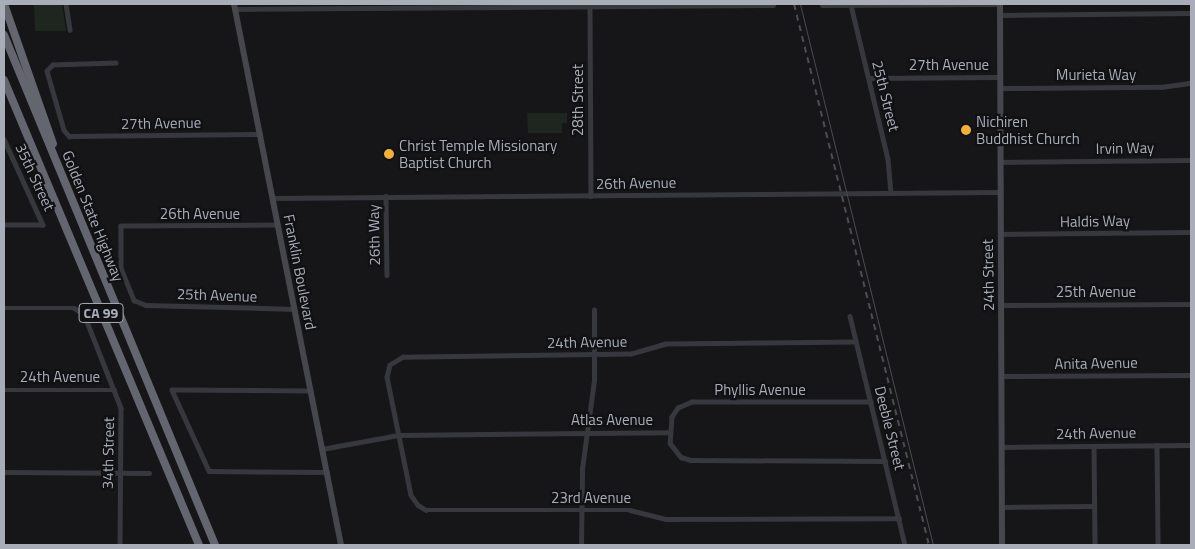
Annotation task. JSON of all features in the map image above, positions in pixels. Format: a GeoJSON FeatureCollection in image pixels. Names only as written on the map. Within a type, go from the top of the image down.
{"type":"FeatureCollection","features":[{"type":"Feature","properties":{"kind":"highway"},"geometry":{"type":"LineString","coordinates":[[4,4],[46,120],[65,184]]}},
{"type":"Feature","properties":{"kind":"highway","name":"Golden State Highway"},"geometry":{"type":"LineString","coordinates":[[4,35],[215,545]]}},
{"type":"Feature","properties":{"kind":"highway","name":"Golden State Highway"},"geometry":{"type":"LineString","coordinates":[[4,80],[199,545]]}},
{"type":"Feature","properties":{"kind":"highway"},"geometry":{"type":"LineString","coordinates":[[4,89],[21,122]]}},
{"type":"Feature","properties":{"kind":"main road","name":"24th Street"},"geometry":{"type":"LineString","coordinates":[[1000,4],[1002,545]]}},
{"type":"Feature","properties":{"kind":"main road","name":"Franklin Boulevard"},"geometry":{"type":"LineString","coordinates":[[235,6],[341,545]]}},
{"type":"Feature","properties":{"kind":"street"},"geometry":{"type":"LineString","coordinates":[[66,4],[70,30]]}},
{"type":"Feature","properties":{"kind":"street"},"geometry":{"type":"LineString","coordinates":[[822,5],[1000,4]]}},
{"type":"Feature","properties":{"kind":"street","name":"28th Street"},"geometry":{"type":"LineString","coordinates":[[590,5],[591,196]]}},
{"type":"Feature","properties":{"kind":"street"},"geometry":{"type":"LineString","coordinates":[[235,6],[773,5]]}},
{"type":"Feature","properties":{"kind":"street","name":"25th Street"},"geometry":{"type":"LineString","coordinates":[[851,5],[889,163],[890,193]]}},
{"type":"Feature","properties":{"kind":"street"},"geometry":{"type":"LineString","coordinates":[[1000,15],[1191,13]]}},
{"type":"Feature","properties":{"kind":"street","name":"27th Avenue"},"geometry":{"type":"LineString","coordinates":[[116,63],[53,65],[47,70],[64,130],[76,137],[260,134]]}},
{"type":"Feature","properties":{"kind":"street","name":"27th Avenue"},"geometry":{"type":"LineString","coordinates":[[868,78],[1000,77]]}},
{"type":"Feature","properties":{"kind":"street","name":"Murieta Way"},"geometry":{"type":"LineString","coordinates":[[1000,88],[1161,87],[1191,83]]}},
{"type":"Feature","properties":{"kind":"street","name":"35th Street"},"geometry":{"type":"LineString","coordinates":[[4,139],[44,225],[4,225]]}},
{"type":"Feature","properties":{"kind":"street","name":"Irvin Way"},"geometry":{"type":"LineString","coordinates":[[1000,162],[1191,160]]}},
{"type":"Feature","properties":{"kind":"street","name":"26th Avenue"},"geometry":{"type":"LineString","coordinates":[[272,198],[1000,192]]}},
{"type":"Feature","properties":{"kind":"street","name":"26th Way"},"geometry":{"type":"LineString","coordinates":[[386,196],[387,275]]}},
{"type":"Feature","properties":{"kind":"street","name":"26th Avenue"},"geometry":{"type":"LineString","coordinates":[[139,303],[130,294],[121,268],[121,226],[278,225]]}},
{"type":"Feature","properties":{"kind":"street","name":"Haldis Way"},"geometry":{"type":"LineString","coordinates":[[1000,234],[1191,232]]}},
{"type":"Feature","properties":{"kind":"street","name":"25th Avenue"},"geometry":{"type":"LineString","coordinates":[[139,303],[194,308],[294,309]]}},
{"type":"Feature","properties":{"kind":"street","name":"25th Avenue"},"geometry":{"type":"LineString","coordinates":[[1001,306],[1191,304]]}},
{"type":"Feature","properties":{"kind":"street","name":"34th Street"},"geometry":{"type":"LineString","coordinates":[[4,308],[80,310],[121,408],[120,545]]}},
{"type":"Feature","properties":{"kind":"street"},"geometry":{"type":"LineString","coordinates":[[581,545],[581,510],[594,355],[594,310]]}},
{"type":"Feature","properties":{"kind":"street","name":"Deeble Street"},"geometry":{"type":"LineString","coordinates":[[850,316],[905,545]]}},
{"type":"Feature","properties":{"kind":"street","name":"24th Avenue"},"geometry":{"type":"LineString","coordinates":[[398,435],[387,377],[388,368],[398,359],[637,354],[666,344],[856,342]]}},
{"type":"Feature","properties":{"kind":"street","name":"Anita Avenue"},"geometry":{"type":"LineString","coordinates":[[1002,376],[1191,375]]}},
{"type":"Feature","properties":{"kind":"street","name":"24th Avenue"},"geometry":{"type":"LineString","coordinates":[[4,390],[115,390]]}},
{"type":"Feature","properties":{"kind":"street"},"geometry":{"type":"LineString","coordinates":[[311,391],[172,390],[209,471],[327,472]]}},
{"type":"Feature","properties":{"kind":"street","name":"Phyllis Avenue"},"geometry":{"type":"LineString","coordinates":[[670,432],[674,412],[692,402],[871,402]]}},
{"type":"Feature","properties":{"kind":"street","name":"Atlas Avenue"},"geometry":{"type":"LineString","coordinates":[[322,449],[398,435],[670,432],[676,452],[691,460],[885,461]]}},
{"type":"Feature","properties":{"kind":"street","name":"23rd Avenue"},"geometry":{"type":"LineString","coordinates":[[398,435],[411,495],[418,505],[426,510],[637,510],[666,519],[899,518]]}},
{"type":"Feature","properties":{"kind":"street"},"geometry":{"type":"LineString","coordinates":[[1157,445],[1158,545]]}},
{"type":"Feature","properties":{"kind":"street","name":"24th Avenue"},"geometry":{"type":"LineString","coordinates":[[1001,447],[1191,445]]}},
{"type":"Feature","properties":{"kind":"street"},"geometry":{"type":"LineString","coordinates":[[1094,446],[1095,545]]}},
{"type":"Feature","properties":{"kind":"street"},"geometry":{"type":"LineString","coordinates":[[4,472],[149,473]]}},
{"type":"Feature","properties":{"kind":"street"},"geometry":{"type":"LineString","coordinates":[[1002,507],[1094,506]]}},
{"type":"Feature","properties":{"kind":"shaded area"},"geometry":{"type":"Polygon","coordinates":[[[34,4],[62,4],[66,31],[35,31],[34,4]]]}},
{"type":"Feature","properties":{"kind":"shaded area"},"geometry":{"type":"Polygon","coordinates":[[[527,113],[567,113],[567,123],[562,123],[562,133],[528,133],[527,113]]]}},
{"type":"Feature","properties":{"kind":"tram line"},"geometry":{"type":"LineString","coordinates":[[800,4],[933,545]]}},
{"type":"Feature","properties":{"kind":"railway"},"geometry":{"type":"LineString","coordinates":[[794,4],[929,545]]}},
{"type":"Feature","properties":{"kind":"place","name":"Nichiren Buddhist Church"},"geometry":{"type":"Point","coordinates":[966,130]}},
{"type":"Feature","properties":{"kind":"place","name":"Christ Temple Missionary Baptist Church"},"geometry":{"type":"Point","coordinates":[389,154]}}]}
